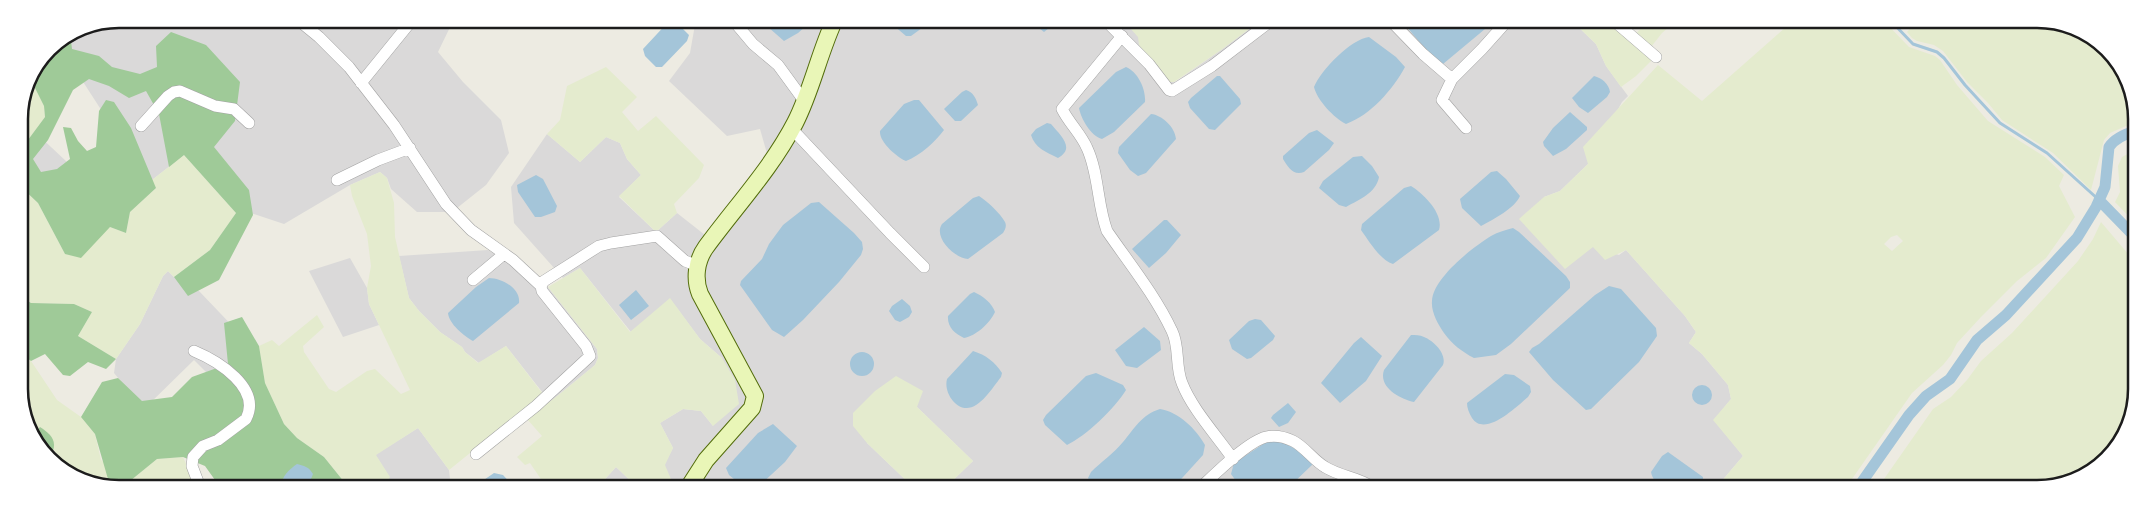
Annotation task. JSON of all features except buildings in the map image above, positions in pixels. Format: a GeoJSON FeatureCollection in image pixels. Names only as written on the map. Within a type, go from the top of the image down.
{"type":"FeatureCollection","features":[{"type":"Feature","properties":{"kind":"main road"},"geometry":{"type":"LineString","coordinates":[[693,480],[706,460],[752,408],[755,396],[700,294],[696,280],[698,266],[705,249],[752,189],[792,129],[805,102],[832,28]]}},
{"type":"Feature","properties":{"kind":"street"},"geometry":{"type":"LineString","coordinates":[[307,28],[336,53],[361,83],[410,148],[446,204],[471,230],[504,254],[540,286],[586,346],[590,356],[536,406],[476,454]]}},
{"type":"Feature","properties":{"kind":"street"},"geometry":{"type":"LineString","coordinates":[[361,83],[406,28]]}},
{"type":"Feature","properties":{"kind":"street"},"geometry":{"type":"LineString","coordinates":[[740,28],[753,44],[778,65],[805,102]]}},
{"type":"Feature","properties":{"kind":"street"},"geometry":{"type":"LineString","coordinates":[[1114,28],[1169,90],[1172,91],[1212,66],[1262,28]]}},
{"type":"Feature","properties":{"kind":"street"},"geometry":{"type":"LineString","coordinates":[[1398,28],[1423,54],[1452,79]]}},
{"type":"Feature","properties":{"kind":"street"},"geometry":{"type":"LineString","coordinates":[[1466,128],[1442,100],[1452,79],[1501,28]]}},
{"type":"Feature","properties":{"kind":"street"},"geometry":{"type":"LineString","coordinates":[[1622,28],[1656,57]]}},
{"type":"Feature","properties":{"kind":"street"},"geometry":{"type":"LineString","coordinates":[[1122,36],[1062,110],[1088,150],[1096,181],[1101,215],[1107,231],[1164,317],[1177,344],[1178,364],[1182,383],[1234,459]]}},
{"type":"Feature","properties":{"kind":"street"},"geometry":{"type":"LineString","coordinates":[[141,126],[168,96],[180,91],[215,106],[234,109],[249,124]]}},
{"type":"Feature","properties":{"kind":"street"},"geometry":{"type":"LineString","coordinates":[[792,129],[924,267]]}},
{"type":"Feature","properties":{"kind":"street"},"geometry":{"type":"LineString","coordinates":[[337,180],[378,160],[410,148]]}},
{"type":"Feature","properties":{"kind":"street"},"geometry":{"type":"LineString","coordinates":[[540,286],[544,281],[599,246],[611,242],[658,236],[686,262],[698,266]]}},
{"type":"Feature","properties":{"kind":"street"},"geometry":{"type":"LineString","coordinates":[[473,280],[504,254]]}},
{"type":"Feature","properties":{"kind":"street"},"geometry":{"type":"LineString","coordinates":[[194,351],[213,361],[236,380],[248,394],[250,401],[246,419],[218,440],[203,446],[193,456],[192,466],[197,480]]}},
{"type":"Feature","properties":{"kind":"street"},"geometry":{"type":"LineString","coordinates":[[1209,480],[1234,459],[1265,437],[1282,437],[1294,442],[1330,470],[1359,480]]}},
{"type":"Feature","properties":{"kind":"shaded area"},"geometry":{"type":"Polygon","coordinates":[[[106,28],[450,28],[438,52],[463,82],[501,120],[509,153],[486,185],[452,212],[417,212],[391,189],[387,178],[380,172],[350,185],[284,224],[239,209],[184,155],[152,180],[118,136],[78,74],[54,54],[78,37],[106,28]]]}},
{"type":"Feature","properties":{"kind":"shaded area"},"geometry":{"type":"Polygon","coordinates":[[[694,28],[1131,28],[1139,37],[1169,82],[1175,82],[1250,28],[1579,28],[1596,44],[1606,66],[1628,96],[1622,102],[1588,164],[1560,191],[1544,197],[1593,247],[1619,255],[1626,250],[1685,316],[1696,332],[1689,343],[1702,354],[1728,385],[1731,399],[1714,420],[1743,456],[1723,480],[953,480],[973,461],[917,407],[867,443],[906,480],[671,480],[664,465],[673,448],[660,423],[683,409],[701,411],[713,426],[722,358],[700,339],[670,299],[631,332],[580,268],[563,278],[514,223],[511,187],[547,134],[580,162],[606,137],[620,143],[627,159],[641,175],[619,197],[656,232],[677,213],[705,235],[768,157],[760,129],[727,136],[669,81],[690,53],[694,28]]]}},
{"type":"Feature","properties":{"kind":"shaded area"},"geometry":{"type":"Polygon","coordinates":[[[35,132],[67,162],[42,186],[28,165],[28,141],[35,132]]]}},
{"type":"Feature","properties":{"kind":"shaded area"},"geometry":{"type":"Polygon","coordinates":[[[488,250],[548,287],[597,349],[598,358],[595,365],[550,402],[506,346],[479,363],[465,352],[462,347],[440,332],[409,298],[399,256],[488,250]]]}},
{"type":"Feature","properties":{"kind":"shaded area"},"geometry":{"type":"Polygon","coordinates":[[[350,258],[367,288],[369,304],[379,325],[343,337],[309,271],[350,258]]]}},
{"type":"Feature","properties":{"kind":"shaded area"},"geometry":{"type":"Polygon","coordinates":[[[168,271],[174,277],[199,291],[241,335],[243,365],[213,379],[194,360],[144,409],[114,373],[116,359],[140,324],[163,276],[168,271]]]}},
{"type":"Feature","properties":{"kind":"shaded area"},"geometry":{"type":"Polygon","coordinates":[[[418,428],[449,470],[450,480],[381,480],[375,455],[418,428]]]}},
{"type":"Feature","properties":{"kind":"shaded area"},"geometry":{"type":"Polygon","coordinates":[[[616,467],[630,480],[604,480],[616,467]]]}},
{"type":"Feature","properties":{"kind":"green space"},"geometry":{"type":"Polygon","coordinates":[[[1130,28],[1250,28],[1174,82],[1169,82],[1139,45],[1138,37],[1130,28]]]}},
{"type":"Feature","properties":{"kind":"green space"},"geometry":{"type":"Polygon","coordinates":[[[1579,28],[1616,28],[1652,60],[1636,76],[1621,87],[1606,66],[1596,44],[1579,28]]]}},
{"type":"Feature","properties":{"kind":"green space"},"geometry":{"type":"Polygon","coordinates":[[[1641,28],[1668,28],[1651,47],[1635,35],[1641,28]]]}},
{"type":"Feature","properties":{"kind":"green space"},"geometry":{"type":"Polygon","coordinates":[[[1785,28],[1891,28],[1909,47],[1935,56],[1940,60],[1957,85],[1988,121],[2045,157],[2064,175],[2059,186],[2075,217],[2046,258],[2017,281],[1981,317],[1957,343],[1943,365],[1912,393],[1851,480],[1723,480],[1743,456],[1713,420],[1731,399],[1728,385],[1702,354],[1689,343],[1696,332],[1685,316],[1626,250],[1605,260],[1593,247],[1565,269],[1519,219],[1544,197],[1560,191],[1588,164],[1583,147],[1658,65],[1702,101],[1785,28]],[[1897,235],[1891,237],[1884,244],[1892,251],[1903,241],[1897,235]]]}},
{"type":"Feature","properties":{"kind":"green space"},"geometry":{"type":"Polygon","coordinates":[[[1911,28],[2050,28],[2073,34],[2093,46],[2110,63],[2124,89],[2128,106],[2128,125],[2110,133],[2104,140],[2091,190],[2053,153],[2002,120],[1967,82],[1943,51],[1934,45],[1917,41],[1907,32],[1911,28]]]}},
{"type":"Feature","properties":{"kind":"green space"},"geometry":{"type":"Polygon","coordinates":[[[171,32],[206,45],[240,82],[235,121],[214,147],[249,190],[253,215],[219,280],[188,296],[174,277],[210,250],[236,213],[184,155],[169,167],[159,114],[146,91],[129,98],[109,86],[89,79],[73,90],[48,140],[33,159],[41,172],[57,169],[70,159],[63,127],[71,128],[78,141],[87,151],[96,147],[99,111],[106,100],[114,102],[131,128],[156,188],[130,212],[126,233],[110,227],[81,258],[65,254],[38,203],[28,194],[28,140],[45,117],[44,106],[34,85],[50,58],[71,41],[72,49],[99,56],[112,67],[140,74],[157,67],[156,46],[171,32]]]}},
{"type":"Feature","properties":{"kind":"green space"},"geometry":{"type":"Polygon","coordinates":[[[606,67],[637,97],[622,112],[638,131],[656,116],[704,165],[699,178],[674,204],[677,213],[656,232],[619,196],[641,175],[627,159],[620,143],[606,137],[580,162],[547,134],[560,120],[567,86],[606,67]]]}},
{"type":"Feature","properties":{"kind":"green space"},"geometry":{"type":"Polygon","coordinates":[[[34,85],[44,106],[45,117],[28,140],[29,100],[34,85]]]}},
{"type":"Feature","properties":{"kind":"green space"},"geometry":{"type":"Polygon","coordinates":[[[2128,154],[2128,216],[2115,202],[2120,192],[2118,166],[2122,157],[2128,154]]]}},
{"type":"Feature","properties":{"kind":"green space"},"geometry":{"type":"Polygon","coordinates":[[[184,155],[236,213],[210,250],[174,277],[168,271],[163,276],[140,324],[116,359],[78,336],[92,312],[74,304],[31,303],[28,301],[28,194],[38,203],[65,254],[110,227],[126,233],[130,212],[156,188],[152,180],[184,155]]]}},
{"type":"Feature","properties":{"kind":"green space"},"geometry":{"type":"Polygon","coordinates":[[[380,172],[387,178],[394,203],[395,237],[409,298],[419,311],[440,332],[462,347],[478,363],[506,346],[543,394],[449,470],[418,428],[376,455],[390,477],[388,480],[343,480],[324,457],[297,438],[284,424],[265,383],[259,346],[272,340],[279,346],[317,315],[324,327],[303,346],[304,352],[329,389],[336,392],[367,371],[375,369],[401,394],[410,390],[369,304],[367,288],[371,266],[367,234],[352,196],[350,185],[380,172]]]}},
{"type":"Feature","properties":{"kind":"green space"},"geometry":{"type":"Polygon","coordinates":[[[2101,222],[2128,254],[2128,402],[2119,430],[2106,450],[2098,458],[2073,474],[2050,480],[1883,480],[1933,409],[1951,397],[1981,361],[2012,333],[2078,261],[2093,239],[2101,222]]]}},
{"type":"Feature","properties":{"kind":"green space"},"geometry":{"type":"Polygon","coordinates":[[[580,268],[630,332],[670,298],[700,339],[722,358],[735,380],[739,404],[713,426],[701,411],[683,409],[660,423],[673,448],[665,465],[671,480],[630,480],[616,467],[604,480],[542,480],[530,463],[525,465],[517,457],[542,436],[527,419],[595,365],[598,358],[597,349],[548,287],[580,268]]]}},
{"type":"Feature","properties":{"kind":"green space"},"geometry":{"type":"Polygon","coordinates":[[[28,301],[31,303],[74,304],[92,312],[78,336],[116,359],[106,369],[88,362],[70,376],[63,375],[45,354],[31,361],[28,359],[28,301]]]}},
{"type":"Feature","properties":{"kind":"green space"},"geometry":{"type":"Polygon","coordinates":[[[242,317],[259,346],[265,383],[284,424],[297,438],[324,457],[343,480],[215,480],[205,466],[183,457],[157,459],[131,480],[108,480],[95,434],[81,417],[102,382],[118,378],[142,401],[172,397],[192,377],[228,364],[224,323],[242,317]]]}},
{"type":"Feature","properties":{"kind":"green space"},"geometry":{"type":"Polygon","coordinates":[[[28,359],[57,400],[81,417],[95,434],[101,460],[129,480],[106,480],[83,474],[59,458],[40,427],[37,430],[29,408],[28,359]]]}},
{"type":"Feature","properties":{"kind":"green space"},"geometry":{"type":"Polygon","coordinates":[[[896,376],[923,391],[917,407],[973,461],[953,480],[906,480],[867,443],[853,426],[853,413],[875,391],[896,376]]]}},
{"type":"Feature","properties":{"kind":"green space"},"geometry":{"type":"Polygon","coordinates":[[[40,427],[51,437],[54,443],[53,451],[57,456],[46,445],[37,430],[40,427]]]}},
{"type":"Feature","properties":{"kind":"green space"},"geometry":{"type":"Polygon","coordinates":[[[183,457],[193,480],[131,480],[157,459],[183,457]]]}},
{"type":"Feature","properties":{"kind":"water"},"geometry":{"type":"Polygon","coordinates":[[[663,28],[682,28],[689,35],[687,41],[662,67],[656,67],[645,56],[643,49],[663,28]]]}},
{"type":"Feature","properties":{"kind":"water"},"geometry":{"type":"Polygon","coordinates":[[[769,28],[804,28],[798,33],[784,41],[769,28]]]}},
{"type":"Feature","properties":{"kind":"water"},"geometry":{"type":"Polygon","coordinates":[[[897,28],[922,28],[911,36],[906,36],[897,28]]]}},
{"type":"Feature","properties":{"kind":"water"},"geometry":{"type":"Polygon","coordinates":[[[1039,28],[1049,28],[1044,32],[1039,28]]]}},
{"type":"Feature","properties":{"kind":"water"},"geometry":{"type":"Polygon","coordinates":[[[1408,28],[1486,28],[1443,64],[1427,51],[1408,28]]]}},
{"type":"Feature","properties":{"kind":"water"},"geometry":{"type":"Polygon","coordinates":[[[1369,37],[1396,57],[1405,67],[1388,92],[1372,108],[1346,124],[1336,118],[1327,108],[1314,87],[1323,72],[1337,56],[1354,43],[1369,37]]]}},
{"type":"Feature","properties":{"kind":"water"},"geometry":{"type":"Polygon","coordinates":[[[1126,67],[1138,77],[1144,92],[1145,102],[1114,132],[1102,139],[1087,126],[1079,108],[1116,72],[1126,67]]]}},
{"type":"Feature","properties":{"kind":"water"},"geometry":{"type":"Polygon","coordinates":[[[1217,76],[1220,76],[1240,99],[1241,104],[1215,130],[1209,129],[1190,108],[1188,102],[1217,76]]]}},
{"type":"Feature","properties":{"kind":"water"},"geometry":{"type":"Polygon","coordinates":[[[1594,76],[1605,82],[1610,92],[1607,97],[1588,113],[1579,107],[1572,98],[1594,76]]]}},
{"type":"Feature","properties":{"kind":"water"},"geometry":{"type":"Polygon","coordinates":[[[966,90],[971,92],[978,105],[961,121],[955,121],[944,109],[966,90]]]}},
{"type":"Feature","properties":{"kind":"water"},"geometry":{"type":"Polygon","coordinates":[[[919,100],[944,130],[927,148],[906,161],[885,144],[880,131],[904,104],[919,100]]]}},
{"type":"Feature","properties":{"kind":"water"},"geometry":{"type":"Polygon","coordinates":[[[1570,112],[1587,127],[1587,130],[1566,149],[1553,156],[1544,146],[1543,142],[1553,128],[1570,112]]]}},
{"type":"Feature","properties":{"kind":"water"},"geometry":{"type":"Polygon","coordinates":[[[1151,114],[1167,122],[1173,130],[1176,139],[1146,173],[1138,176],[1130,170],[1118,153],[1119,147],[1151,114]]]}},
{"type":"Feature","properties":{"kind":"water"},"geometry":{"type":"Polygon","coordinates":[[[1047,123],[1051,124],[1065,141],[1066,150],[1058,158],[1045,152],[1035,143],[1031,135],[1036,129],[1047,123]]]}},
{"type":"Feature","properties":{"kind":"water"},"geometry":{"type":"Polygon","coordinates":[[[1317,130],[1334,143],[1329,150],[1304,172],[1294,172],[1287,165],[1283,156],[1309,133],[1317,130]]]}},
{"type":"Feature","properties":{"kind":"water"},"geometry":{"type":"Polygon","coordinates":[[[1362,156],[1379,177],[1377,183],[1362,198],[1346,207],[1339,205],[1319,188],[1323,181],[1353,157],[1362,156]]]}},
{"type":"Feature","properties":{"kind":"water"},"geometry":{"type":"Polygon","coordinates":[[[1497,171],[1520,196],[1508,209],[1481,226],[1462,208],[1460,199],[1491,172],[1497,171]]]}},
{"type":"Feature","properties":{"kind":"water"},"geometry":{"type":"Polygon","coordinates":[[[536,175],[543,179],[557,206],[555,212],[541,217],[535,217],[518,192],[517,185],[536,175]]]}},
{"type":"Feature","properties":{"kind":"water"},"geometry":{"type":"Polygon","coordinates":[[[1411,186],[1427,199],[1436,211],[1440,224],[1439,230],[1393,264],[1384,259],[1375,250],[1361,230],[1362,224],[1404,188],[1411,186]]]}},
{"type":"Feature","properties":{"kind":"water"},"geometry":{"type":"Polygon","coordinates":[[[979,196],[1000,215],[1006,226],[1003,233],[968,259],[962,258],[946,246],[940,235],[940,229],[942,224],[973,198],[979,196]]]}},
{"type":"Feature","properties":{"kind":"water"},"geometry":{"type":"Polygon","coordinates":[[[819,202],[854,233],[862,242],[863,249],[861,255],[839,282],[784,337],[772,330],[740,285],[741,281],[762,259],[769,244],[783,225],[811,203],[819,202]]]}},
{"type":"Feature","properties":{"kind":"water"},"geometry":{"type":"Polygon","coordinates":[[[1164,220],[1167,220],[1181,235],[1166,253],[1149,268],[1132,249],[1164,220]]]}},
{"type":"Feature","properties":{"kind":"water"},"geometry":{"type":"Polygon","coordinates":[[[1513,228],[1566,276],[1570,282],[1570,288],[1511,344],[1496,355],[1474,358],[1454,344],[1439,326],[1433,309],[1434,292],[1446,273],[1465,255],[1491,236],[1513,228]]]}},
{"type":"Feature","properties":{"kind":"water"},"geometry":{"type":"Polygon","coordinates":[[[489,278],[504,282],[514,288],[519,298],[519,303],[473,341],[461,333],[451,321],[448,313],[476,287],[489,278]]]}},
{"type":"Feature","properties":{"kind":"water"},"geometry":{"type":"Polygon","coordinates":[[[1609,286],[1621,289],[1656,328],[1657,336],[1639,362],[1591,409],[1586,410],[1553,380],[1529,352],[1595,295],[1609,286]]]}},
{"type":"Feature","properties":{"kind":"water"},"geometry":{"type":"Polygon","coordinates":[[[636,290],[649,306],[631,320],[619,305],[636,290]]]}},
{"type":"Feature","properties":{"kind":"water"},"geometry":{"type":"Polygon","coordinates":[[[974,292],[987,300],[995,312],[982,328],[973,335],[964,338],[952,330],[948,316],[974,292]]]}},
{"type":"Feature","properties":{"kind":"water"},"geometry":{"type":"Polygon","coordinates":[[[902,299],[910,306],[912,312],[909,317],[900,322],[895,320],[889,311],[892,306],[902,299]]]}},
{"type":"Feature","properties":{"kind":"water"},"geometry":{"type":"Polygon","coordinates":[[[1261,320],[1275,336],[1273,340],[1251,358],[1247,359],[1232,349],[1229,340],[1249,321],[1261,320]]]}},
{"type":"Feature","properties":{"kind":"water"},"geometry":{"type":"Polygon","coordinates":[[[1144,327],[1160,341],[1161,350],[1137,368],[1126,366],[1115,350],[1144,327]]]}},
{"type":"Feature","properties":{"kind":"water"},"geometry":{"type":"Polygon","coordinates":[[[1411,335],[1422,336],[1432,342],[1439,348],[1444,361],[1443,365],[1414,402],[1397,395],[1387,387],[1383,376],[1384,370],[1411,335]]]}},
{"type":"Feature","properties":{"kind":"water"},"geometry":{"type":"Polygon","coordinates":[[[1361,337],[1382,356],[1366,381],[1340,403],[1321,383],[1361,337]]]}},
{"type":"Feature","properties":{"kind":"water"},"geometry":{"type":"Polygon","coordinates":[[[973,351],[990,359],[1002,373],[1001,377],[980,402],[967,408],[960,407],[953,401],[947,391],[946,382],[973,351]]]}},
{"type":"Feature","properties":{"kind":"water"},"geometry":{"type":"Polygon","coordinates":[[[862,352],[871,355],[874,364],[871,373],[862,376],[853,373],[850,364],[853,355],[862,352]]]}},
{"type":"Feature","properties":{"kind":"water"},"geometry":{"type":"Polygon","coordinates":[[[1096,373],[1123,385],[1126,390],[1100,421],[1067,445],[1045,425],[1043,420],[1086,376],[1096,373]]]}},
{"type":"Feature","properties":{"kind":"water"},"geometry":{"type":"Polygon","coordinates":[[[1505,374],[1514,375],[1530,386],[1531,392],[1528,397],[1509,413],[1493,423],[1478,423],[1472,418],[1467,403],[1505,374]]]}},
{"type":"Feature","properties":{"kind":"water"},"geometry":{"type":"Polygon","coordinates":[[[1702,385],[1709,388],[1712,395],[1709,402],[1702,405],[1695,402],[1692,395],[1695,388],[1702,385]]]}},
{"type":"Feature","properties":{"kind":"water"},"geometry":{"type":"Polygon","coordinates":[[[1288,403],[1296,412],[1288,423],[1279,427],[1271,418],[1288,403]]]}},
{"type":"Feature","properties":{"kind":"water"},"geometry":{"type":"Polygon","coordinates":[[[1160,409],[1180,417],[1192,427],[1205,445],[1203,455],[1180,480],[1089,480],[1088,478],[1091,472],[1119,446],[1143,418],[1160,409]]]}},
{"type":"Feature","properties":{"kind":"water"},"geometry":{"type":"Polygon","coordinates":[[[773,424],[797,446],[785,462],[766,480],[735,480],[729,475],[726,468],[758,433],[773,424]]]}},
{"type":"Feature","properties":{"kind":"water"},"geometry":{"type":"Polygon","coordinates":[[[1268,441],[1275,441],[1298,451],[1313,464],[1296,480],[1235,480],[1231,474],[1234,463],[1268,441]]]}},
{"type":"Feature","properties":{"kind":"water"},"geometry":{"type":"Polygon","coordinates":[[[1668,452],[1703,477],[1703,480],[1655,480],[1651,472],[1662,456],[1668,452]]]}},
{"type":"Feature","properties":{"kind":"water"},"geometry":{"type":"Polygon","coordinates":[[[297,464],[305,466],[313,474],[310,480],[282,480],[288,471],[297,464]]]}},
{"type":"Feature","properties":{"kind":"water"},"geometry":{"type":"Polygon","coordinates":[[[494,473],[503,475],[508,480],[484,480],[494,473]]]}},
{"type":"Feature","properties":{"kind":"waterway"},"geometry":{"type":"LineString","coordinates":[[1898,28],[1913,44],[1937,52],[2000,123],[2047,153],[2099,200]]}},
{"type":"Feature","properties":{"kind":"waterway"},"geometry":{"type":"LineString","coordinates":[[1863,480],[1909,415],[1926,396],[1950,379],[1977,340],[2006,315],[2077,238],[2096,207],[2105,187],[2109,147],[2114,141],[2128,134]]}},
{"type":"Feature","properties":{"kind":"waterway"},"geometry":{"type":"LineString","coordinates":[[2099,200],[2128,230]]}}]}
